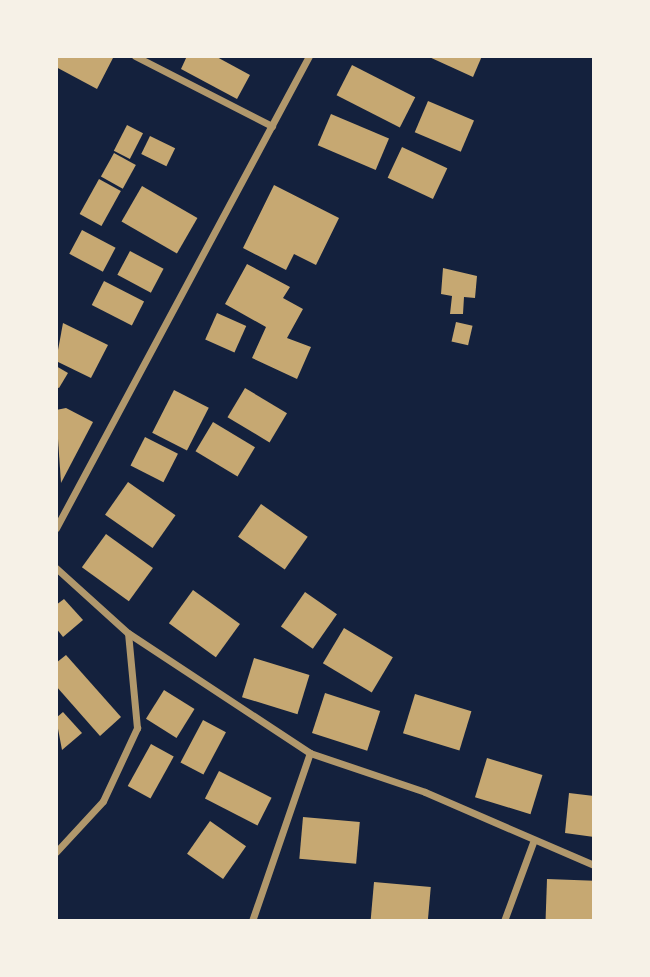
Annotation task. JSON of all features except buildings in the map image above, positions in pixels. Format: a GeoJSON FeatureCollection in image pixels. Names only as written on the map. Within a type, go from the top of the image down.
{"type":"FeatureCollection","features":[{"type":"Feature","properties":{"kind":"street"},"geometry":{"type":"LineString","coordinates":[[135,56],[272,126]]}},
{"type":"Feature","properties":{"kind":"street"},"geometry":{"type":"LineString","coordinates":[[56,527],[309,56]]}},
{"type":"Feature","properties":{"kind":"street"},"geometry":{"type":"LineString","coordinates":[[56,568],[128,633],[310,753],[425,792],[533,842],[594,865]]}},
{"type":"Feature","properties":{"kind":"street"},"geometry":{"type":"LineString","coordinates":[[56,852],[103,801],[137,728],[128,633]]}},
{"type":"Feature","properties":{"kind":"street"},"geometry":{"type":"LineString","coordinates":[[252,921],[310,753]]}},
{"type":"Feature","properties":{"kind":"street"},"geometry":{"type":"LineString","coordinates":[[504,921],[533,842]]}}]}
